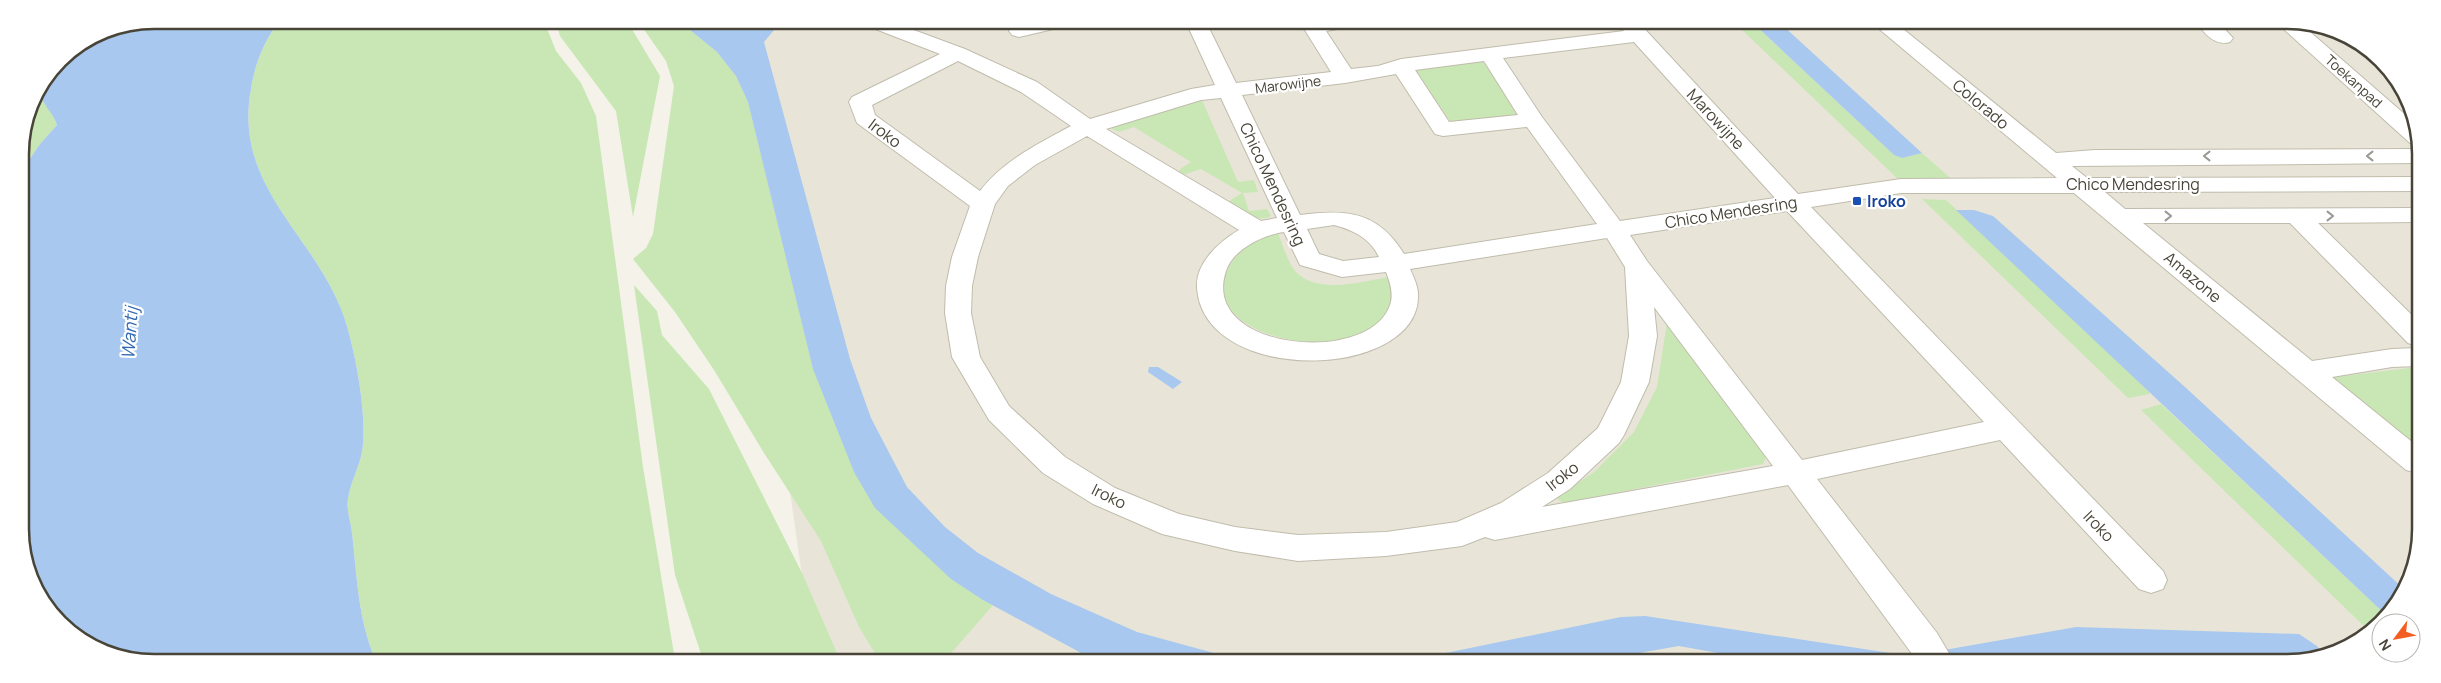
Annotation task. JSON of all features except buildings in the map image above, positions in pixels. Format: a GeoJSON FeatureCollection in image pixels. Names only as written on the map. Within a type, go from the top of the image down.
{"type":"FeatureCollection","features":[{"type":"Feature","properties":{"kind":"street"},"geometry":{"type":"LineString","coordinates":[[891,29],[958,53],[1029,87],[1087,128],[1257,230]]}},
{"type":"Feature","properties":{"kind":"street"},"geometry":{"type":"LineString","coordinates":[[1019,31],[1028,29]]}},
{"type":"Feature","properties":{"kind":"street","name":"Chico Mendesring"},"geometry":{"type":"LineString","coordinates":[[1199,29],[1291,225],[1309,259],[1342,269],[1395,263],[1901,186],[2412,184]]}},
{"type":"Feature","properties":{"kind":"street","name":"Marowijne"},"geometry":{"type":"LineString","coordinates":[[1315,29],[1345,77]]}},
{"type":"Feature","properties":{"kind":"street","name":"Marowijne"},"geometry":{"type":"LineString","coordinates":[[1230,91],[1381,72],[1400,65],[1490,54],[1633,29],[1793,203]]}},
{"type":"Feature","properties":{"kind":"street","name":"Colorado"},"geometry":{"type":"LineString","coordinates":[[1891,29],[2078,184]]}},
{"type":"Feature","properties":{"kind":"street"},"geometry":{"type":"LineString","coordinates":[[2213,29],[2223,38]]}},
{"type":"Feature","properties":{"kind":"street","name":"Toekanpad"},"geometry":{"type":"LineString","coordinates":[[2294,29],[2410,131]]}},
{"type":"Feature","properties":{"kind":"street","name":"Iroko"},"geometry":{"type":"LineString","coordinates":[[958,53],[860,102],[865,118],[983,204]]}},
{"type":"Feature","properties":{"kind":"street"},"geometry":{"type":"LineString","coordinates":[[1490,54],[1533,120],[1614,230]]}},
{"type":"Feature","properties":{"kind":"street"},"geometry":{"type":"LineString","coordinates":[[1400,65],[1443,129],[1533,120]]}},
{"type":"Feature","properties":{"kind":"street","name":"Iroko"},"geometry":{"type":"LineString","coordinates":[[1230,91],[1199,94],[1087,128],[1027,160],[1000,181],[983,204],[965,258],[959,286],[958,313],[966,357],[998,413],[1054,465],[1104,496],[1173,525],[1235,539],[1298,548],[1386,544],[1462,534],[1794,473],[2006,428]]}},
{"type":"Feature","properties":{"kind":"street","name":"Chico Mendesring"},"geometry":{"type":"LineString","coordinates":[[2049,160],[2095,157],[2412,156]]}},
{"type":"Feature","properties":{"kind":"street","name":"Amazone"},"geometry":{"type":"LineString","coordinates":[[2078,184],[2412,458]]}},
{"type":"Feature","properties":{"kind":"street","name":"Iroko"},"geometry":{"type":"LineString","coordinates":[[1793,203],[2151,580]]}},
{"type":"Feature","properties":{"kind":"street","name":"Chico Mendesring"},"geometry":{"type":"LineString","coordinates":[[2119,216],[2412,215]]}},
{"type":"Feature","properties":{"kind":"street"},"geometry":{"type":"LineString","coordinates":[[2298,216],[2412,331]]}},
{"type":"Feature","properties":{"kind":"street"},"geometry":{"type":"LineString","coordinates":[[1334,218],[1360,224],[1385,241],[1405,288],[1404,305],[1393,323],[1373,337],[1345,349],[1311,353],[1250,341],[1225,321],[1212,305],[1208,286],[1213,266],[1228,248],[1257,230],[1291,225],[1334,218]]}},
{"type":"Feature","properties":{"kind":"street","name":"Iroko"},"geometry":{"type":"LineString","coordinates":[[1614,230],[1638,268],[1931,653]]}},
{"type":"Feature","properties":{"kind":"street","name":"Iroko"},"geometry":{"type":"LineString","coordinates":[[1462,534],[1512,511],[1559,481],[1609,436],[1635,382],[1643,336],[1638,268]]}},
{"type":"Feature","properties":{"kind":"street"},"geometry":{"type":"LineString","coordinates":[[2307,372],[2392,358],[2412,357]]}},
{"type":"Feature","properties":{"kind":"shaded area"},"geometry":{"type":"Polygon","coordinates":[[[678,29],[2287,29],[2320,33],[2335,38],[2363,55],[2376,65],[2386,78],[2395,91],[2406,114],[2410,129],[2412,154],[2411,545],[2406,569],[2391,599],[2380,613],[2371,613],[2371,622],[2350,637],[2327,648],[2295,654],[813,654],[731,78],[678,29]]]}},
{"type":"Feature","properties":{"kind":"green space"},"geometry":{"type":"Polygon","coordinates":[[[273,29],[547,29],[556,51],[581,83],[596,116],[643,467],[674,654],[373,654],[362,613],[348,507],[349,493],[362,452],[363,437],[362,402],[356,363],[348,328],[330,285],[279,208],[264,181],[254,154],[249,123],[251,89],[255,70],[265,44],[273,29]]]}},
{"type":"Feature","properties":{"kind":"green space"},"geometry":{"type":"Polygon","coordinates":[[[558,29],[632,29],[660,76],[633,217],[616,111],[560,36],[558,29]]]}},
{"type":"Feature","properties":{"kind":"green space"},"geometry":{"type":"Polygon","coordinates":[[[644,29],[689,29],[717,52],[736,76],[748,102],[813,368],[951,579],[994,604],[950,654],[875,654],[859,627],[821,541],[764,453],[714,370],[675,312],[633,259],[646,248],[653,234],[674,86],[666,61],[644,29]]]}},
{"type":"Feature","properties":{"kind":"green space"},"geometry":{"type":"Polygon","coordinates":[[[1741,29],[1759,29],[1894,155],[1902,158],[1922,153],[1956,183],[1901,182],[1741,29]]]}},
{"type":"Feature","properties":{"kind":"green space"},"geometry":{"type":"Polygon","coordinates":[[[1482,61],[1522,115],[1452,124],[1415,70],[1482,61]]]}},
{"type":"Feature","properties":{"kind":"green space"},"geometry":{"type":"Polygon","coordinates":[[[42,98],[57,125],[29,160],[33,121],[42,98]]]}},
{"type":"Feature","properties":{"kind":"green space"},"geometry":{"type":"Polygon","coordinates":[[[1201,98],[1238,182],[1254,180],[1258,192],[1243,193],[1249,211],[1267,209],[1271,216],[1254,218],[1226,203],[1242,193],[1201,169],[1183,175],[1179,172],[1180,169],[1191,162],[1134,127],[1119,132],[1112,129],[1114,124],[1201,98]]]}},
{"type":"Feature","properties":{"kind":"green space"},"geometry":{"type":"Polygon","coordinates":[[[1922,199],[1946,200],[2144,385],[2150,394],[2128,398],[1922,199]]]}},
{"type":"Feature","properties":{"kind":"green space"},"geometry":{"type":"Polygon","coordinates":[[[1278,233],[1293,269],[1306,279],[1330,285],[1358,283],[1395,276],[1393,306],[1375,327],[1348,338],[1316,342],[1284,338],[1255,329],[1234,313],[1223,293],[1228,269],[1237,255],[1248,245],[1261,238],[1278,233]]]}},
{"type":"Feature","properties":{"kind":"green space"},"geometry":{"type":"Polygon","coordinates":[[[634,285],[657,311],[662,335],[709,389],[803,575],[837,654],[701,654],[675,575],[634,285]]]}},
{"type":"Feature","properties":{"kind":"green space"},"geometry":{"type":"Polygon","coordinates":[[[1667,322],[1769,450],[1763,464],[1564,503],[1556,498],[1594,472],[1634,432],[1657,387],[1667,322]]]}},
{"type":"Feature","properties":{"kind":"green space"},"geometry":{"type":"Polygon","coordinates":[[[2412,368],[2412,446],[2328,378],[2412,368]]]}},
{"type":"Feature","properties":{"kind":"green space"},"geometry":{"type":"Polygon","coordinates":[[[2161,404],[2382,611],[2380,613],[2371,613],[2371,622],[2365,627],[2141,410],[2161,404]]]}},
{"type":"Feature","properties":{"kind":"water","name":"Wantij"},"geometry":{"type":"Polygon","coordinates":[[[146,29],[273,29],[265,44],[255,70],[251,89],[249,123],[254,154],[264,181],[279,208],[330,285],[343,314],[352,345],[362,402],[363,437],[362,452],[349,493],[348,507],[362,613],[373,654],[154,654],[121,650],[91,637],[65,618],[46,592],[35,569],[29,537],[29,160],[57,125],[43,100],[50,84],[65,65],[84,50],[114,35],[146,29]]]}},
{"type":"Feature","properties":{"kind":"water"},"geometry":{"type":"Polygon","coordinates":[[[689,29],[776,29],[764,42],[850,359],[871,418],[907,487],[945,527],[978,553],[1051,594],[1137,632],[1221,654],[1083,654],[983,600],[951,579],[875,508],[854,472],[813,369],[748,102],[736,76],[717,52],[689,29]]]}},
{"type":"Feature","properties":{"kind":"water"},"geometry":{"type":"Polygon","coordinates":[[[1759,29],[1787,29],[1922,153],[1902,158],[1894,155],[1759,29]]]}},
{"type":"Feature","properties":{"kind":"water"},"geometry":{"type":"Polygon","coordinates":[[[1956,210],[1974,210],[1993,216],[2185,387],[2399,584],[2382,611],[1956,210]]]}},
{"type":"Feature","properties":{"kind":"water"},"geometry":{"type":"Polygon","coordinates":[[[1149,367],[1158,367],[1182,382],[1173,389],[1148,372],[1149,367]]]}},
{"type":"Feature","properties":{"kind":"water"},"geometry":{"type":"Polygon","coordinates":[[[1645,616],[1897,654],[1724,654],[1679,646],[1633,654],[1441,654],[1621,617],[1645,616]]]}},
{"type":"Feature","properties":{"kind":"water"},"geometry":{"type":"Polygon","coordinates":[[[2076,627],[2299,634],[2320,650],[2295,654],[1921,654],[2076,627]]]}},
{"type":"Feature","properties":{"kind":"place","name":"Iroko"},"geometry":{"type":"Point","coordinates":[1857,201]}}]}
